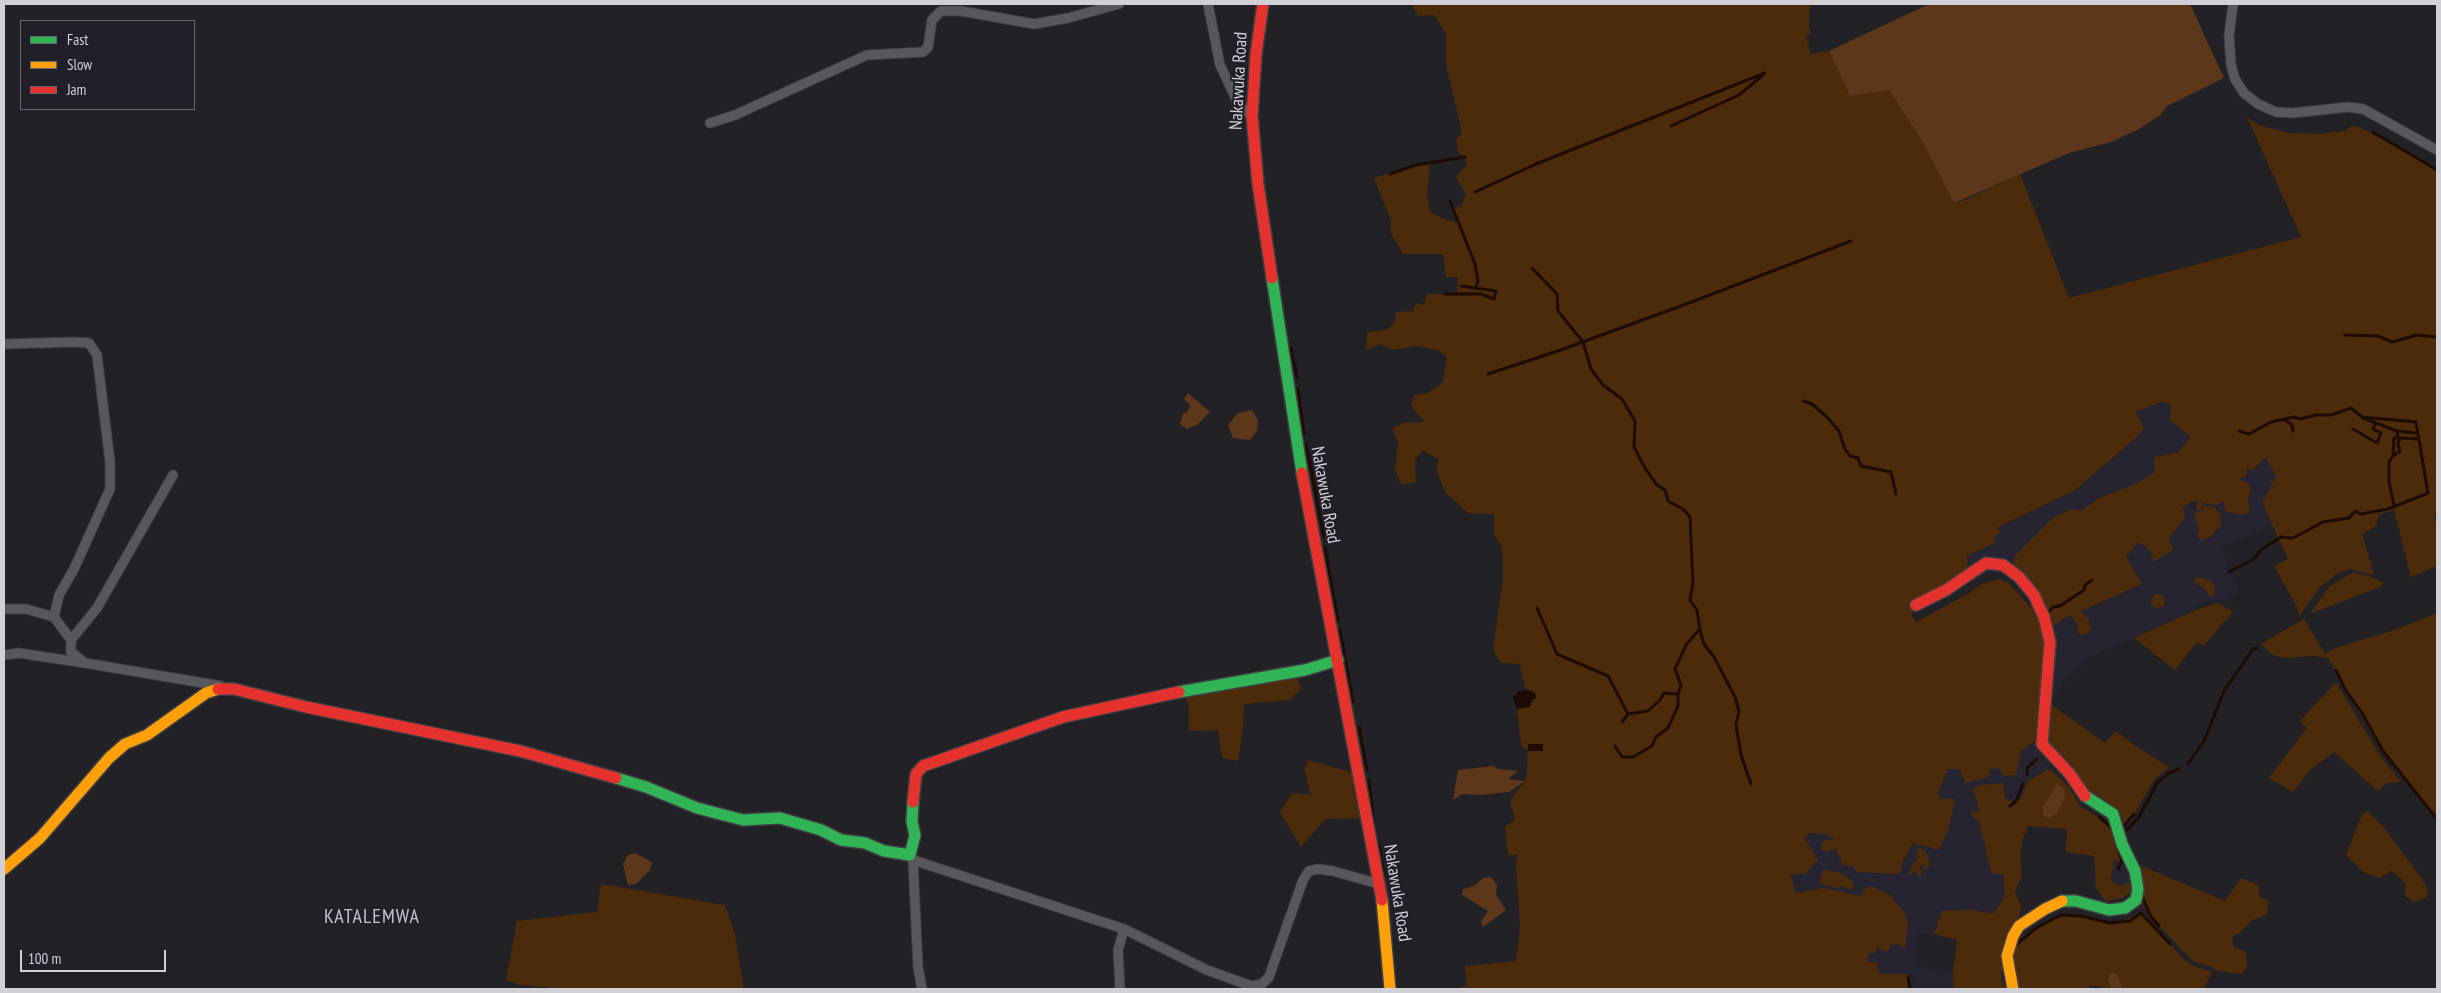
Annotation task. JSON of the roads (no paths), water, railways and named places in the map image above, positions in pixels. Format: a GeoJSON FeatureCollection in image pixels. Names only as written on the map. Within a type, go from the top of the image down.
{"type":"FeatureCollection","features":[{"type":"Feature","properties":{"kind":"street"},"geometry":{"type":"LineString","coordinates":[[710,123],[735,114],[867,55],[923,52],[928,47],[932,20],[941,12],[961,10],[1034,24],[1068,18],[1119,4]]}},
{"type":"Feature","properties":{"kind":"street"},"geometry":{"type":"LineString","coordinates":[[1208,4],[1220,65],[1239,105],[1252,116]]}},
{"type":"Feature","properties":{"kind":"street","name":"Nakawuka Road"},"geometry":{"type":"LineString","coordinates":[[1263,4],[1256,54],[1252,116],[1258,184],[1300,457],[1379,884],[1388,941],[1390,989]]}},
{"type":"Feature","properties":{"kind":"street"},"geometry":{"type":"LineString","coordinates":[[2233,4],[2229,36],[2231,65],[2235,79],[2244,93],[2258,104],[2276,112],[2293,113],[2348,107],[2363,108],[2437,150]]}},
{"type":"Feature","properties":{"kind":"street"},"geometry":{"type":"LineString","coordinates":[[4,344],[89,343],[97,354],[110,462],[110,489],[74,569],[60,595],[54,617]]}},
{"type":"Feature","properties":{"kind":"street"},"geometry":{"type":"LineString","coordinates":[[71,640],[97,608],[173,475]]}},
{"type":"Feature","properties":{"kind":"street"},"geometry":{"type":"LineString","coordinates":[[1916,605],[1946,590],[1986,563],[2003,565],[2019,577],[2034,596],[2044,617],[2050,642],[2042,744],[2069,773],[2083,795],[2114,814],[2122,844],[2135,871],[2138,889],[2136,900],[2124,908],[2109,910],[2076,901],[2061,901],[2020,926],[2013,936],[2007,956],[2013,989]]}},
{"type":"Feature","properties":{"kind":"street"},"geometry":{"type":"LineString","coordinates":[[4,609],[26,609],[54,617],[71,640],[71,652],[85,663]]}},
{"type":"Feature","properties":{"kind":"street"},"geometry":{"type":"LineString","coordinates":[[4,655],[19,654],[85,663],[234,689],[336,714],[520,751],[646,786],[697,808],[743,820],[780,818],[815,828],[840,840],[865,843],[884,851],[911,858],[1124,929],[1207,970],[1256,985],[1265,982],[1269,977],[1303,880],[1309,871],[1328,870],[1379,884]]}},
{"type":"Feature","properties":{"kind":"street"},"geometry":{"type":"LineString","coordinates":[[922,989],[918,967],[911,858],[915,835],[912,822],[916,774],[923,766],[1063,717],[1196,688],[1305,670],[1338,660]]}},
{"type":"Feature","properties":{"kind":"street"},"geometry":{"type":"LineString","coordinates":[[4,869],[40,838],[109,758],[125,744],[147,735],[206,693],[218,689],[234,689]]}},
{"type":"Feature","properties":{"kind":"street"},"geometry":{"type":"LineString","coordinates":[[1120,989],[1118,950],[1124,929]]}},
{"type":"Feature","properties":{"kind":"waterway"},"geometry":{"type":"LineString","coordinates":[[1475,192],[1536,164],[1765,73]]}},
{"type":"Feature","properties":{"kind":"waterway"},"geometry":{"type":"LineString","coordinates":[[1671,126],[1739,95],[1763,75]]}},
{"type":"Feature","properties":{"kind":"waterway"},"geometry":{"type":"LineString","coordinates":[[2373,132],[2437,170]]}},
{"type":"Feature","properties":{"kind":"waterway"},"geometry":{"type":"LineString","coordinates":[[1390,174],[1416,165],[1465,157]]}},
{"type":"Feature","properties":{"kind":"waterway"},"geometry":{"type":"LineString","coordinates":[[1450,201],[1475,264],[1478,281],[1476,287]]}},
{"type":"Feature","properties":{"kind":"waterway"},"geometry":{"type":"LineString","coordinates":[[1488,374],[1555,352],[1681,306],[1851,241]]}},
{"type":"Feature","properties":{"kind":"waterway"},"geometry":{"type":"LineString","coordinates":[[1532,268],[1557,294],[1558,311],[1583,342],[1591,369],[1603,385],[1622,399],[1635,421],[1634,447],[1645,468],[1657,485],[1665,490],[1668,501],[1683,509],[1690,517],[1693,583],[1690,600],[1697,610],[1704,644],[1714,657],[1735,697],[1739,711],[1736,725],[1741,755],[1751,784]]}},
{"type":"Feature","properties":{"kind":"waterway"},"geometry":{"type":"LineString","coordinates":[[1445,294],[1481,294],[1494,299],[1496,291],[1461,286]]}},
{"type":"Feature","properties":{"kind":"waterway"},"geometry":{"type":"LineString","coordinates":[[2345,335],[2378,336],[2392,342],[2417,335],[2437,337]]}},
{"type":"Feature","properties":{"kind":"waterway"},"geometry":{"type":"LineString","coordinates":[[1291,348],[1297,377]]}},
{"type":"Feature","properties":{"kind":"waterway"},"geometry":{"type":"LineString","coordinates":[[1298,389],[1304,434]]}},
{"type":"Feature","properties":{"kind":"waterway"},"geometry":{"type":"LineString","coordinates":[[1803,401],[1812,404],[1827,417],[1839,431],[1845,449],[1850,456],[1858,458],[1861,466],[1891,472],[1896,494]]}},
{"type":"Feature","properties":{"kind":"waterway"},"geometry":{"type":"LineString","coordinates":[[2229,572],[2254,559],[2262,549],[2281,537],[2293,538],[2323,522],[2349,518],[2355,511],[2361,514],[2388,509],[2428,493],[2416,422],[2362,417],[2351,408],[2331,415],[2316,415],[2300,419],[2294,417],[2271,422],[2249,434],[2239,431]]}},
{"type":"Feature","properties":{"kind":"waterway"},"geometry":{"type":"LineString","coordinates":[[2363,418],[2397,431],[2398,438],[2394,438],[2393,456],[2400,451],[2398,444],[2400,438]]}},
{"type":"Feature","properties":{"kind":"waterway"},"geometry":{"type":"LineString","coordinates":[[2284,419],[2292,425],[2293,431]]}},
{"type":"Feature","properties":{"kind":"waterway"},"geometry":{"type":"LineString","coordinates":[[2353,429],[2377,443],[2381,433],[2373,429],[2375,424]]}},
{"type":"Feature","properties":{"kind":"waterway"},"geometry":{"type":"LineString","coordinates":[[2397,431],[2417,433]]}},
{"type":"Feature","properties":{"kind":"waterway"},"geometry":{"type":"LineString","coordinates":[[2399,438],[2418,439]]}},
{"type":"Feature","properties":{"kind":"waterway"},"geometry":{"type":"LineString","coordinates":[[1306,443],[1324,537]]}},
{"type":"Feature","properties":{"kind":"waterway"},"geometry":{"type":"LineString","coordinates":[[2393,456],[2389,462],[2389,482],[2394,505]]}},
{"type":"Feature","properties":{"kind":"waterway"},"geometry":{"type":"LineString","coordinates":[[1325,547],[1338,621]]}},
{"type":"Feature","properties":{"kind":"waterway"},"geometry":{"type":"LineString","coordinates":[[2047,614],[2053,607],[2060,606],[2084,590],[2085,585],[2092,580]]}},
{"type":"Feature","properties":{"kind":"waterway"},"geometry":{"type":"LineString","coordinates":[[1537,608],[1557,654],[1608,676],[1628,714]]}},
{"type":"Feature","properties":{"kind":"waterway"},"geometry":{"type":"LineString","coordinates":[[1340,630],[1353,702]]}},
{"type":"Feature","properties":{"kind":"waterway"},"geometry":{"type":"LineString","coordinates":[[1622,722],[1628,714],[1648,711],[1660,700],[1664,693],[1678,694],[1681,685],[1675,669],[1686,645],[1699,630]]}},
{"type":"Feature","properties":{"kind":"waterway"},"geometry":{"type":"LineString","coordinates":[[2188,764],[2204,741],[2224,691],[2253,649],[2257,648]]}},
{"type":"Feature","properties":{"kind":"waterway"},"geometry":{"type":"LineString","coordinates":[[2336,670],[2345,689],[2362,713],[2383,751],[2437,819]]}},
{"type":"Feature","properties":{"kind":"waterway"},"geometry":{"type":"LineString","coordinates":[[1615,746],[1622,757],[1633,757],[1652,746],[1656,737],[1668,728],[1678,706],[1678,694]]}},
{"type":"Feature","properties":{"kind":"waterway"},"geometry":{"type":"LineString","coordinates":[[1359,727],[1367,770]]}},
{"type":"Feature","properties":{"kind":"waterway"},"geometry":{"type":"LineString","coordinates":[[2048,757],[2056,768]]}},
{"type":"Feature","properties":{"kind":"waterway"},"geometry":{"type":"LineString","coordinates":[[2027,775],[2028,767],[2037,759]]}},
{"type":"Feature","properties":{"kind":"waterway"},"geometry":{"type":"LineString","coordinates":[[2122,835],[2139,817],[2157,783],[2169,773],[2179,769]]}},
{"type":"Feature","properties":{"kind":"waterway"},"geometry":{"type":"LineString","coordinates":[[1369,780],[1375,834]]}},
{"type":"Feature","properties":{"kind":"waterway"},"geometry":{"type":"LineString","coordinates":[[2010,806],[2016,801],[2023,784]]}},
{"type":"Feature","properties":{"kind":"waterway"},"geometry":{"type":"LineString","coordinates":[[2121,826],[2124,826],[2134,814]]}},
{"type":"Feature","properties":{"kind":"waterway"},"geometry":{"type":"LineString","coordinates":[[2099,817],[2112,828]]}},
{"type":"Feature","properties":{"kind":"waterway"},"geometry":{"type":"LineString","coordinates":[[1379,844],[1384,876]]}},
{"type":"Feature","properties":{"kind":"waterway"},"geometry":{"type":"LineString","coordinates":[[2117,846],[2122,861],[2118,869]]}},
{"type":"Feature","properties":{"kind":"waterway"},"geometry":{"type":"LineString","coordinates":[[2142,896],[2150,915],[2159,926]]}},
{"type":"Feature","properties":{"kind":"waterway"},"geometry":{"type":"LineString","coordinates":[[2016,945],[2036,928],[2061,915],[2081,916],[2110,923],[2130,921],[2141,913],[2170,944]]}},
{"type":"Feature","properties":{"kind":"waterway"},"geometry":{"type":"LineString","coordinates":[[1908,977],[1910,989]]}},
{"type":"Feature","properties":{"kind":"district","name":"KATALEMWA"},"geometry":{"type":"Point","coordinates":[372,917]}}]}
